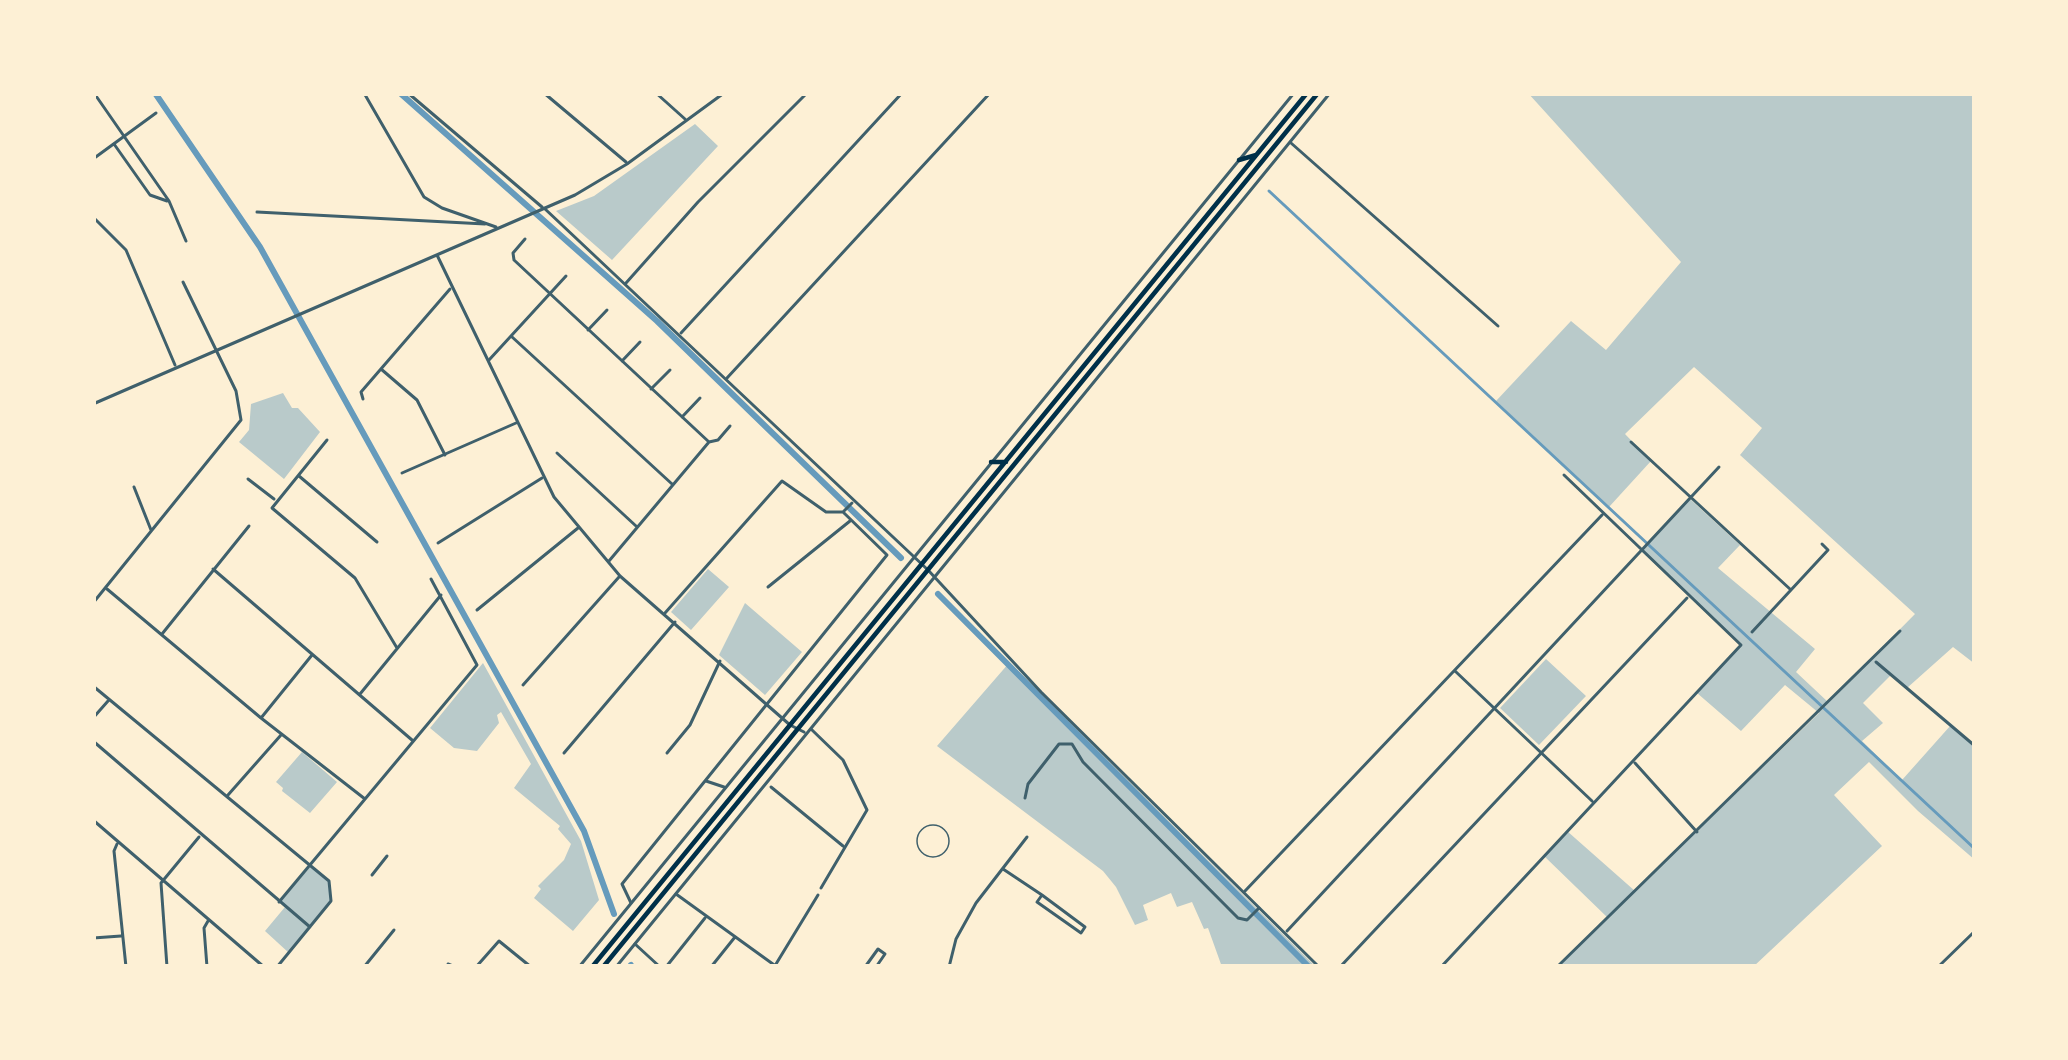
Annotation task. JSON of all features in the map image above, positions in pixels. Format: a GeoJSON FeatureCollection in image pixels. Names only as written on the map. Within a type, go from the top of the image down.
{"type":"FeatureCollection","features":[{"type":"Feature","properties":{"kind":"main road"},"geometry":{"type":"LineString","coordinates":[[592,967],[1306,93]]}},
{"type":"Feature","properties":{"kind":"main road"},"geometry":{"type":"LineString","coordinates":[[603,967],[1318,93]]}},
{"type":"Feature","properties":{"kind":"main road"},"geometry":{"type":"LineString","coordinates":[[1239,160],[1256,155]]}},
{"type":"Feature","properties":{"kind":"main road"},"geometry":{"type":"LineString","coordinates":[[991,462],[1006,462]]}},
{"type":"Feature","properties":{"kind":"street"},"geometry":{"type":"LineString","coordinates":[[94,93],[169,201],[186,242]]}},
{"type":"Feature","properties":{"kind":"street"},"geometry":{"type":"LineString","coordinates":[[364,93],[424,197],[485,224]]}},
{"type":"Feature","properties":{"kind":"street"},"geometry":{"type":"LineString","coordinates":[[408,93],[626,283],[922,564],[1041,692],[1319,967]]}},
{"type":"Feature","properties":{"kind":"street"},"geometry":{"type":"LineString","coordinates":[[544,93],[628,164]]}},
{"type":"Feature","properties":{"kind":"street"},"geometry":{"type":"LineString","coordinates":[[656,93],[686,121]]}},
{"type":"Feature","properties":{"kind":"street"},"geometry":{"type":"LineString","coordinates":[[93,404],[575,195],[628,164],[724,93]]}},
{"type":"Feature","properties":{"kind":"street"},"geometry":{"type":"LineString","coordinates":[[626,283],[698,202],[807,93]]}},
{"type":"Feature","properties":{"kind":"street"},"geometry":{"type":"LineString","coordinates":[[681,334],[902,93]]}},
{"type":"Feature","properties":{"kind":"street"},"geometry":{"type":"LineString","coordinates":[[727,378],[990,93]]}},
{"type":"Feature","properties":{"kind":"street"},"geometry":{"type":"LineString","coordinates":[[579,967],[1294,93]]}},
{"type":"Feature","properties":{"kind":"street"},"geometry":{"type":"LineString","coordinates":[[616,967],[1330,93]]}},
{"type":"Feature","properties":{"kind":"street"},"geometry":{"type":"LineString","coordinates":[[93,159],[156,113]]}},
{"type":"Feature","properties":{"kind":"street"},"geometry":{"type":"LineString","coordinates":[[1290,142],[1498,326]]}},
{"type":"Feature","properties":{"kind":"street"},"geometry":{"type":"LineString","coordinates":[[114,144],[150,195],[169,201]]}},
{"type":"Feature","properties":{"kind":"street"},"geometry":{"type":"LineString","coordinates":[[93,149],[105,150]]}},
{"type":"Feature","properties":{"kind":"street"},"geometry":{"type":"LineString","coordinates":[[257,212],[498,227]]}},
{"type":"Feature","properties":{"kind":"street"},"geometry":{"type":"LineString","coordinates":[[93,217],[126,250],[176,368]]}},
{"type":"Feature","properties":{"kind":"street"},"geometry":{"type":"LineString","coordinates":[[525,239],[513,253],[514,260],[709,442]]}},
{"type":"Feature","properties":{"kind":"street"},"geometry":{"type":"LineString","coordinates":[[436,254],[542,478],[579,527],[620,576],[790,725],[810,731],[843,760],[866,810],[821,888]]}},
{"type":"Feature","properties":{"kind":"street"},"geometry":{"type":"LineString","coordinates":[[487,361],[566,276]]}},
{"type":"Feature","properties":{"kind":"street"},"geometry":{"type":"LineString","coordinates":[[93,603],[241,422],[238,394],[183,282]]}},
{"type":"Feature","properties":{"kind":"street"},"geometry":{"type":"LineString","coordinates":[[363,399],[361,392],[450,289]]}},
{"type":"Feature","properties":{"kind":"street"},"geometry":{"type":"LineString","coordinates":[[588,330],[607,310]]}},
{"type":"Feature","properties":{"kind":"street"},"geometry":{"type":"LineString","coordinates":[[512,336],[673,485]]}},
{"type":"Feature","properties":{"kind":"street"},"geometry":{"type":"LineString","coordinates":[[622,362],[640,342]]}},
{"type":"Feature","properties":{"kind":"street"},"geometry":{"type":"LineString","coordinates":[[380,368],[417,400],[445,455]]}},
{"type":"Feature","properties":{"kind":"street"},"geometry":{"type":"LineString","coordinates":[[652,389],[670,370]]}},
{"type":"Feature","properties":{"kind":"street"},"geometry":{"type":"LineString","coordinates":[[682,417],[700,398]]}},
{"type":"Feature","properties":{"kind":"street"},"geometry":{"type":"LineString","coordinates":[[402,473],[516,424]]}},
{"type":"Feature","properties":{"kind":"street"},"geometry":{"type":"LineString","coordinates":[[608,562],[709,442],[718,440],[730,426]]}},
{"type":"Feature","properties":{"kind":"street"},"geometry":{"type":"LineString","coordinates":[[327,440],[275,500],[272,510],[363,587],[397,648]]}},
{"type":"Feature","properties":{"kind":"street"},"geometry":{"type":"LineString","coordinates":[[1631,442],[1791,590]]}},
{"type":"Feature","properties":{"kind":"street"},"geometry":{"type":"LineString","coordinates":[[557,454],[637,527]]}},
{"type":"Feature","properties":{"kind":"street"},"geometry":{"type":"LineString","coordinates":[[1286,933],[1719,467]]}},
{"type":"Feature","properties":{"kind":"street"},"geometry":{"type":"LineString","coordinates":[[298,475],[377,542]]}},
{"type":"Feature","properties":{"kind":"street"},"geometry":{"type":"LineString","coordinates":[[1442,967],[1741,645],[1564,475]]}},
{"type":"Feature","properties":{"kind":"street"},"geometry":{"type":"LineString","coordinates":[[248,478],[275,500]]}},
{"type":"Feature","properties":{"kind":"street"},"geometry":{"type":"LineString","coordinates":[[438,543],[542,478]]}},
{"type":"Feature","properties":{"kind":"street"},"geometry":{"type":"LineString","coordinates":[[665,614],[782,481],[826,512],[844,512],[853,502]]}},
{"type":"Feature","properties":{"kind":"street"},"geometry":{"type":"LineString","coordinates":[[134,487],[152,533]]}},
{"type":"Feature","properties":{"kind":"street"},"geometry":{"type":"LineString","coordinates":[[631,904],[622,884],[887,555],[844,512]]}},
{"type":"Feature","properties":{"kind":"street"},"geometry":{"type":"LineString","coordinates":[[1245,892],[1604,513]]}},
{"type":"Feature","properties":{"kind":"street"},"geometry":{"type":"LineString","coordinates":[[768,587],[851,520]]}},
{"type":"Feature","properties":{"kind":"street"},"geometry":{"type":"LineString","coordinates":[[161,635],[249,526]]}},
{"type":"Feature","properties":{"kind":"street"},"geometry":{"type":"LineString","coordinates":[[477,610],[579,527]]}},
{"type":"Feature","properties":{"kind":"street"},"geometry":{"type":"LineString","coordinates":[[1752,632],[1828,550],[1822,544]]}},
{"type":"Feature","properties":{"kind":"street"},"geometry":{"type":"LineString","coordinates":[[213,569],[414,741]]}},
{"type":"Feature","properties":{"kind":"street"},"geometry":{"type":"LineString","coordinates":[[523,685],[620,576]]}},
{"type":"Feature","properties":{"kind":"street"},"geometry":{"type":"LineString","coordinates":[[279,902],[477,665],[431,579]]}},
{"type":"Feature","properties":{"kind":"street"},"geometry":{"type":"LineString","coordinates":[[106,588],[366,800]]}},
{"type":"Feature","properties":{"kind":"street"},"geometry":{"type":"LineString","coordinates":[[359,696],[441,596]]}},
{"type":"Feature","properties":{"kind":"street"},"geometry":{"type":"LineString","coordinates":[[1340,967],[1688,597]]}},
{"type":"Feature","properties":{"kind":"street"},"geometry":{"type":"LineString","coordinates":[[563,753],[675,622]]}},
{"type":"Feature","properties":{"kind":"street"},"geometry":{"type":"LineString","coordinates":[[1557,967],[1900,631]]}},
{"type":"Feature","properties":{"kind":"street"},"geometry":{"type":"LineString","coordinates":[[261,718],[313,654]]}},
{"type":"Feature","properties":{"kind":"street"},"geometry":{"type":"LineString","coordinates":[[1874,660],[1975,746]]}},
{"type":"Feature","properties":{"kind":"street"},"geometry":{"type":"LineString","coordinates":[[667,753],[690,725],[720,661]]}},
{"type":"Feature","properties":{"kind":"street"},"geometry":{"type":"LineString","coordinates":[[1454,670],[1593,803]]}},
{"type":"Feature","properties":{"kind":"street"},"geometry":{"type":"LineString","coordinates":[[840,678],[856,676]]}},
{"type":"Feature","properties":{"kind":"street"},"geometry":{"type":"LineString","coordinates":[[93,686],[332,887],[331,901],[277,967]]}},
{"type":"Feature","properties":{"kind":"street"},"geometry":{"type":"LineString","coordinates":[[93,718],[109,699]]}},
{"type":"Feature","properties":{"kind":"street"},"geometry":{"type":"LineString","coordinates":[[226,797],[283,732]]}},
{"type":"Feature","properties":{"kind":"street"},"geometry":{"type":"LineString","coordinates":[[93,741],[310,927]]}},
{"type":"Feature","properties":{"kind":"street"},"geometry":{"type":"LineString","coordinates":[[1025,798],[1028,784],[1059,744],[1072,744],[1083,762],[1238,917],[1250,917],[1258,909]]}},
{"type":"Feature","properties":{"kind":"street"},"geometry":{"type":"LineString","coordinates":[[1634,762],[1696,832]]}},
{"type":"Feature","properties":{"kind":"street"},"geometry":{"type":"LineString","coordinates":[[704,780],[726,787]]}},
{"type":"Feature","properties":{"kind":"street"},"geometry":{"type":"LineString","coordinates":[[771,787],[844,847]]}},
{"type":"Feature","properties":{"kind":"street"},"geometry":{"type":"LineString","coordinates":[[93,820],[264,967]]}},
{"type":"Feature","properties":{"kind":"street"},"geometry":{"type":"LineString","coordinates":[[167,967],[163,880],[200,836]]}},
{"type":"Feature","properties":{"kind":"street"},"geometry":{"type":"LineString","coordinates":[[950,967],[956,939],[976,903],[1027,837]]}},
{"type":"Feature","properties":{"kind":"street"},"geometry":{"type":"LineString","coordinates":[[118,841],[114,850],[126,967]]}},
{"type":"Feature","properties":{"kind":"street"},"geometry":{"type":"LineString","coordinates":[[372,875],[387,856]]}},
{"type":"Feature","properties":{"kind":"street"},"geometry":{"type":"LineString","coordinates":[[1003,869],[1042,895],[1085,927],[1081,934],[1037,902],[1042,895]]}},
{"type":"Feature","properties":{"kind":"street"},"geometry":{"type":"LineString","coordinates":[[676,894],[776,966],[818,895]]}},
{"type":"Feature","properties":{"kind":"street"},"geometry":{"type":"LineString","coordinates":[[624,913],[641,907]]}},
{"type":"Feature","properties":{"kind":"street"},"geometry":{"type":"LineString","coordinates":[[635,944],[663,967],[706,917]]}},
{"type":"Feature","properties":{"kind":"street"},"geometry":{"type":"LineString","coordinates":[[207,967],[204,928],[209,919]]}},
{"type":"Feature","properties":{"kind":"street"},"geometry":{"type":"LineString","coordinates":[[364,967],[394,930]]}},
{"type":"Feature","properties":{"kind":"street"},"geometry":{"type":"LineString","coordinates":[[1937,967],[1975,931]]}},
{"type":"Feature","properties":{"kind":"street"},"geometry":{"type":"LineString","coordinates":[[93,938],[123,936]]}},
{"type":"Feature","properties":{"kind":"street"},"geometry":{"type":"LineString","coordinates":[[711,967],[735,937]]}},
{"type":"Feature","properties":{"kind":"street"},"geometry":{"type":"LineString","coordinates":[[476,967],[499,940],[531,967]]}},
{"type":"Feature","properties":{"kind":"street"},"geometry":{"type":"LineString","coordinates":[[865,967],[878,949],[885,954],[876,967]]}},
{"type":"Feature","properties":{"kind":"street"},"geometry":{"type":"LineString","coordinates":[[448,964],[455,967]]}},
{"type":"Feature","properties":{"kind":"lane"},"geometry":{"type":"LineString","coordinates":[[930,825],[941,827],[949,837],[947,850],[936,856],[924,854],[917,844],[920,832],[930,825]]}},
{"type":"Feature","properties":{"kind":"shaded area"},"geometry":{"type":"Polygon","coordinates":[[[1528,93],[1975,93],[1975,664],[1953,647],[1907,688],[1891,675],[1863,703],[1883,723],[1862,741],[1902,780],[1951,725],[1975,746],[1975,860],[1869,762],[1834,795],[1882,846],[1753,967],[1557,967],[1608,918],[1544,856],[1567,831],[1635,891],[1819,713],[1785,685],[1741,731],[1697,693],[1740,645],[1641,551],[1690,499],[1740,545],[1718,568],[1815,649],[1796,672],[1828,702],[1915,614],[1740,455],[1762,428],[1694,367],[1625,434],[1651,461],[1609,507],[1496,401],[1571,321],[1606,350],[1681,262],[1528,93]]]}},
{"type":"Feature","properties":{"kind":"shaded area"},"geometry":{"type":"Polygon","coordinates":[[[695,124],[718,146],[612,260],[556,211],[594,196],[695,124]]]}},
{"type":"Feature","properties":{"kind":"shaded area"},"geometry":{"type":"Polygon","coordinates":[[[283,393],[292,408],[298,408],[320,432],[284,479],[239,442],[249,430],[251,404],[283,393]]]}},
{"type":"Feature","properties":{"kind":"shaded area"},"geometry":{"type":"Polygon","coordinates":[[[708,569],[729,587],[691,630],[671,612],[708,569]]]}},
{"type":"Feature","properties":{"kind":"shaded area"},"geometry":{"type":"Polygon","coordinates":[[[745,603],[802,652],[765,695],[719,655],[745,603]]]}},
{"type":"Feature","properties":{"kind":"shaded area"},"geometry":{"type":"Polygon","coordinates":[[[1546,659],[1586,696],[1539,745],[1500,708],[1546,659]]]}},
{"type":"Feature","properties":{"kind":"shaded area"},"geometry":{"type":"Polygon","coordinates":[[[483,663],[581,841],[599,900],[573,931],[534,898],[571,844],[560,826],[514,788],[531,764],[501,712],[499,723],[477,751],[454,748],[430,728],[483,663]]]}},
{"type":"Feature","properties":{"kind":"shaded area"},"geometry":{"type":"Polygon","coordinates":[[[1009,663],[1316,967],[1222,967],[1208,928],[1204,929],[1192,902],[1177,907],[1171,893],[1143,905],[1148,920],[1135,925],[1103,871],[937,746],[1009,663]]]}},
{"type":"Feature","properties":{"kind":"shaded area"},"geometry":{"type":"Polygon","coordinates":[[[302,752],[337,782],[310,813],[276,782],[302,752]]]}},
{"type":"Feature","properties":{"kind":"shaded area"},"geometry":{"type":"Polygon","coordinates":[[[311,866],[329,881],[331,901],[289,953],[265,931],[285,907],[279,902],[311,866]]]}},
{"type":"Feature","properties":{"kind":"waterway"},"geometry":{"type":"LineString","coordinates":[[155,93],[260,247],[584,831],[614,914]]}},
{"type":"Feature","properties":{"kind":"waterway"},"geometry":{"type":"LineString","coordinates":[[400,93],[657,321],[901,558]]}},
{"type":"Feature","properties":{"kind":"waterway"},"geometry":{"type":"LineString","coordinates":[[1269,191],[1975,849]]}},
{"type":"Feature","properties":{"kind":"waterway"},"geometry":{"type":"LineString","coordinates":[[938,594],[1309,967]]}}]}
